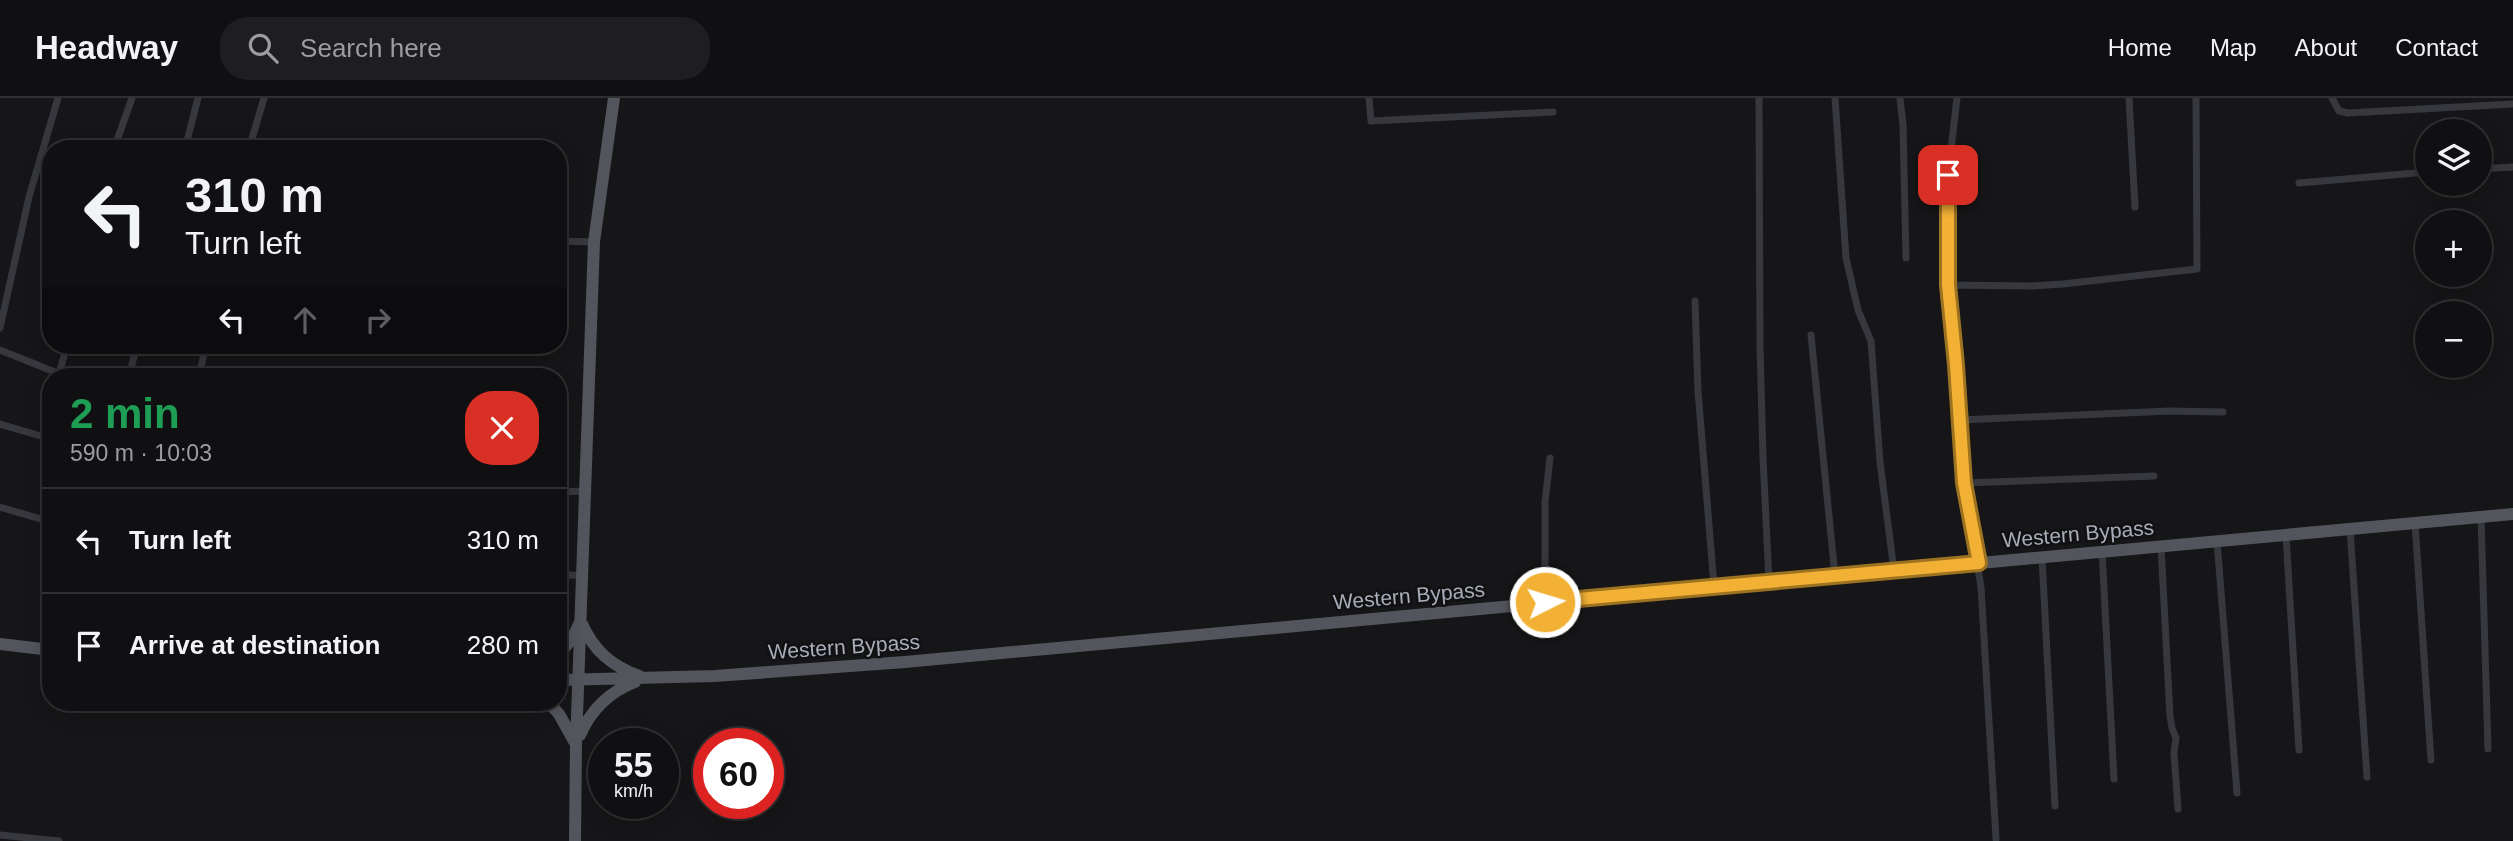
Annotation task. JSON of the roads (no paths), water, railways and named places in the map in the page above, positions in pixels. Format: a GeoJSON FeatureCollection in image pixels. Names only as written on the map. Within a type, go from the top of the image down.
{"type":"FeatureCollection","features":[{"type":"Feature","properties":{"kind":"main road"},"geometry":{"type":"LineString","coordinates":[[575,841],[594,242],[614,98]]}},
{"type":"Feature","properties":{"kind":"main road","name":"Western Bypass"},"geometry":{"type":"LineString","coordinates":[[567,680],[646,679],[905,663],[2513,514]]}},
{"type":"Feature","properties":{"kind":"main road"},"geometry":{"type":"LineString","coordinates":[[567,645],[581,621]]}},
{"type":"Feature","properties":{"kind":"main road"},"geometry":{"type":"LineString","coordinates":[[581,621],[590,641],[605,658],[624,671],[646,679]]}},
{"type":"Feature","properties":{"kind":"main road"},"geometry":{"type":"LineString","coordinates":[[0,644],[42,649]]}},
{"type":"Feature","properties":{"kind":"main road"},"geometry":{"type":"LineString","coordinates":[[576,744],[586,721],[601,701],[622,687],[646,679]]}},
{"type":"Feature","properties":{"kind":"main road"},"geometry":{"type":"LineString","coordinates":[[555,711],[569,729],[576,744]]}},
{"type":"Feature","properties":{"kind":"street"},"geometry":{"type":"LineString","coordinates":[[46,140],[58,98]]}},
{"type":"Feature","properties":{"kind":"street"},"geometry":{"type":"LineString","coordinates":[[117,140],[132,98]]}},
{"type":"Feature","properties":{"kind":"street"},"geometry":{"type":"LineString","coordinates":[[187,140],[198,98]]}},
{"type":"Feature","properties":{"kind":"street"},"geometry":{"type":"LineString","coordinates":[[252,140],[264,98]]}},
{"type":"Feature","properties":{"kind":"street"},"geometry":{"type":"LineString","coordinates":[[1369,98],[1371,121],[1553,112]]}},
{"type":"Feature","properties":{"kind":"street"},"geometry":{"type":"LineString","coordinates":[[1759,98],[1760,346],[1769,581]]}},
{"type":"Feature","properties":{"kind":"street"},"geometry":{"type":"LineString","coordinates":[[1835,98],[1846,258],[1858,310],[1871,341],[1878,445],[1895,570]]}},
{"type":"Feature","properties":{"kind":"street"},"geometry":{"type":"LineString","coordinates":[[1900,98],[1906,258]]}},
{"type":"Feature","properties":{"kind":"street"},"geometry":{"type":"LineString","coordinates":[[1957,98],[1948,175],[1948,285],[1964,483],[1979,563],[1996,839]]}},
{"type":"Feature","properties":{"kind":"street"},"geometry":{"type":"LineString","coordinates":[[2129,98],[2135,207]]}},
{"type":"Feature","properties":{"kind":"street"},"geometry":{"type":"LineString","coordinates":[[1948,285],[2063,285],[2197,269],[2196,98]]}},
{"type":"Feature","properties":{"kind":"street"},"geometry":{"type":"LineString","coordinates":[[2332,98],[2339,111],[2348,113],[2513,104]]}},
{"type":"Feature","properties":{"kind":"street"},"geometry":{"type":"LineString","coordinates":[[0,328],[29,197],[42,153]]}},
{"type":"Feature","properties":{"kind":"street"},"geometry":{"type":"LineString","coordinates":[[2492,168],[2513,167]]}},
{"type":"Feature","properties":{"kind":"street"},"geometry":{"type":"LineString","coordinates":[[2299,184],[2415,173]]}},
{"type":"Feature","properties":{"kind":"street"},"geometry":{"type":"LineString","coordinates":[[567,241],[594,242]]}},
{"type":"Feature","properties":{"kind":"street"},"geometry":{"type":"LineString","coordinates":[[1695,301],[1698,391],[1714,586]]}},
{"type":"Feature","properties":{"kind":"street"},"geometry":{"type":"LineString","coordinates":[[1811,335],[1835,576]]}},
{"type":"Feature","properties":{"kind":"street"},"geometry":{"type":"LineString","coordinates":[[0,350],[45,368]]}},
{"type":"Feature","properties":{"kind":"street"},"geometry":{"type":"LineString","coordinates":[[1960,420],[2170,411],[2223,412]]}},
{"type":"Feature","properties":{"kind":"street"},"geometry":{"type":"LineString","coordinates":[[0,424],[42,436]]}},
{"type":"Feature","properties":{"kind":"street"},"geometry":{"type":"LineString","coordinates":[[1545,602],[1545,502],[1550,458]]}},
{"type":"Feature","properties":{"kind":"street"},"geometry":{"type":"LineString","coordinates":[[1964,483],[2154,476]]}},
{"type":"Feature","properties":{"kind":"street"},"geometry":{"type":"LineString","coordinates":[[567,492],[586,491]]}},
{"type":"Feature","properties":{"kind":"street"},"geometry":{"type":"LineString","coordinates":[[0,507],[42,519]]}},
{"type":"Feature","properties":{"kind":"street"},"geometry":{"type":"LineString","coordinates":[[2481,517],[2488,749]]}},
{"type":"Feature","properties":{"kind":"street"},"geometry":{"type":"LineString","coordinates":[[2415,523],[2431,760]]}},
{"type":"Feature","properties":{"kind":"street"},"geometry":{"type":"LineString","coordinates":[[2350,529],[2367,777]]}},
{"type":"Feature","properties":{"kind":"street"},"geometry":{"type":"LineString","coordinates":[[2286,534],[2299,750]]}},
{"type":"Feature","properties":{"kind":"street"},"geometry":{"type":"LineString","coordinates":[[2217,541],[2237,793]]}},
{"type":"Feature","properties":{"kind":"street"},"geometry":{"type":"LineString","coordinates":[[2161,546],[2170,716],[2176,738],[2178,809]]}},
{"type":"Feature","properties":{"kind":"street"},"geometry":{"type":"LineString","coordinates":[[2102,551],[2114,779]]}},
{"type":"Feature","properties":{"kind":"street"},"geometry":{"type":"LineString","coordinates":[[2042,557],[2055,806]]}},
{"type":"Feature","properties":{"kind":"street"},"geometry":{"type":"LineString","coordinates":[[567,575],[582,576]]}},
{"type":"Feature","properties":{"kind":"street"},"geometry":{"type":"LineString","coordinates":[[0,835],[59,841]]}}]}
